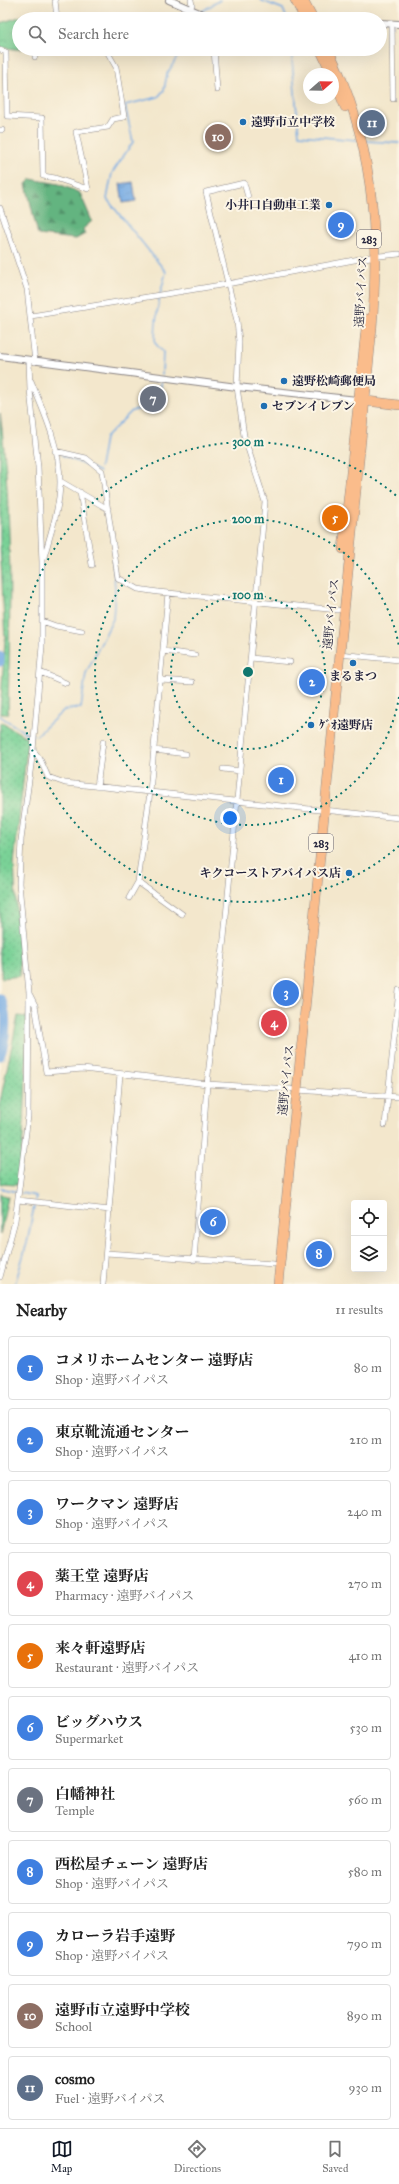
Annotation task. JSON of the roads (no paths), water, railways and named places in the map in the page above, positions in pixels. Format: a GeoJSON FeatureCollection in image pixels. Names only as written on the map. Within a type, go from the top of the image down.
{"type":"FeatureCollection","features":[{"type":"Feature","properties":{"kind":"highway"},"geometry":{"type":"LineString","coordinates":[[295,0],[301,12]]}},
{"type":"Feature","properties":{"kind":"highway"},"geometry":{"type":"LineString","coordinates":[[303,0],[309,12]]}},
{"type":"Feature","properties":{"kind":"highway"},"geometry":{"type":"LineString","coordinates":[[323,56],[329,68]]}},
{"type":"Feature","properties":{"kind":"highway","name":"遠野バイパス"},"geometry":{"type":"LineString","coordinates":[[278,1284],[294,1089],[321,810],[338,610],[374,297],[373,203],[361,137],[331,56]]}},
{"type":"Feature","properties":{"kind":"highway","name":"遠野バイパス"},"geometry":{"type":"LineString","coordinates":[[339,93],[349,119],[363,172],[373,257]]}},
{"type":"Feature","properties":{"kind":"highway"},"geometry":{"type":"LineString","coordinates":[[361,401],[399,405]]}},
{"type":"Feature","properties":{"kind":"highway","name":"遠野バイパス"},"geometry":{"type":"LineString","coordinates":[[321,810],[339,654],[361,401]]}},
{"type":"Feature","properties":{"kind":"highway","name":"遠野バイパス"},"geometry":{"type":"LineString","coordinates":[[272,1284],[294,1089]]}},
{"type":"Feature","properties":{"kind":"street"},"geometry":{"type":"LineString","coordinates":[[55,0],[56,12]]}},
{"type":"Feature","properties":{"kind":"street"},"geometry":{"type":"LineString","coordinates":[[169,0],[198,12]]}},
{"type":"Feature","properties":{"kind":"street"},"geometry":{"type":"LineString","coordinates":[[190,9],[192,5],[191,0]]}},
{"type":"Feature","properties":{"kind":"street"},"geometry":{"type":"LineString","coordinates":[[387,23],[399,24]]}},
{"type":"Feature","properties":{"kind":"street"},"geometry":{"type":"LineString","coordinates":[[392,23],[393,99]]}},
{"type":"Feature","properties":{"kind":"street"},"geometry":{"type":"LineString","coordinates":[[0,50],[6,52],[6,116],[42,118],[43,176],[55,178],[88,189],[76,132],[108,126],[113,119],[124,117],[116,67],[110,56]]}},
{"type":"Feature","properties":{"kind":"street"},"geometry":{"type":"LineString","coordinates":[[215,56],[217,90]]}},
{"type":"Feature","properties":{"kind":"street"},"geometry":{"type":"LineString","coordinates":[[194,1260],[207,1084],[224,938],[265,502],[244,436],[237,387],[239,342],[236,321],[206,192],[244,184],[248,197]]}},
{"type":"Feature","properties":{"kind":"street"},"geometry":{"type":"LineString","coordinates":[[0,208],[27,289],[31,316],[29,361],[38,468],[42,562],[40,672],[33,750],[21,840],[19,883],[29,993],[28,1116],[15,1221],[0,1277]]}},
{"type":"Feature","properties":{"kind":"street"},"geometry":{"type":"LineString","coordinates":[[31,316],[227,284],[373,257],[399,254]]}},
{"type":"Feature","properties":{"kind":"street"},"geometry":{"type":"LineString","coordinates":[[0,356],[237,387],[361,401]]}},
{"type":"Feature","properties":{"kind":"street"},"geometry":{"type":"LineString","coordinates":[[30,376],[48,425],[55,451],[60,481],[57,509],[42,562]]}},
{"type":"Feature","properties":{"kind":"street"},"geometry":{"type":"LineString","coordinates":[[55,451],[86,458],[102,471],[118,578],[128,585],[138,589],[168,593],[338,610]]}},
{"type":"Feature","properties":{"kind":"street"},"geometry":{"type":"LineString","coordinates":[[60,481],[108,509]]}},
{"type":"Feature","properties":{"kind":"street"},"geometry":{"type":"LineString","coordinates":[[80,492],[92,565]]}},
{"type":"Feature","properties":{"kind":"street"},"geometry":{"type":"LineString","coordinates":[[129,898],[138,882],[150,792],[168,593]]}},
{"type":"Feature","properties":{"kind":"street"},"geometry":{"type":"LineString","coordinates":[[42,621],[56,626],[82,631]]}},
{"type":"Feature","properties":{"kind":"street"},"geometry":{"type":"LineString","coordinates":[[163,651],[194,655]]}},
{"type":"Feature","properties":{"kind":"street"},"geometry":{"type":"LineString","coordinates":[[339,654],[399,660]]}},
{"type":"Feature","properties":{"kind":"street"},"geometry":{"type":"LineString","coordinates":[[251,658],[290,662]]}},
{"type":"Feature","properties":{"kind":"street"},"geometry":{"type":"LineString","coordinates":[[40,672],[66,683]]}},
{"type":"Feature","properties":{"kind":"street"},"geometry":{"type":"LineString","coordinates":[[160,680],[192,682]]}},
{"type":"Feature","properties":{"kind":"street"},"geometry":{"type":"LineString","coordinates":[[97,787],[103,742]]}},
{"type":"Feature","properties":{"kind":"street"},"geometry":{"type":"LineString","coordinates":[[33,750],[40,759],[48,777],[65,783],[399,818]]}},
{"type":"Feature","properties":{"kind":"street"},"geometry":{"type":"LineString","coordinates":[[154,750],[186,754]]}},
{"type":"Feature","properties":{"kind":"street"},"geometry":{"type":"LineString","coordinates":[[223,769],[240,771]]}},
{"type":"Feature","properties":{"kind":"street"},"geometry":{"type":"LineString","coordinates":[[138,882],[182,914]]}},
{"type":"Feature","properties":{"kind":"street"},"geometry":{"type":"LineString","coordinates":[[385,1125],[399,990]]}},
{"type":"Feature","properties":{"kind":"street"},"geometry":{"type":"LineString","coordinates":[[29,993],[35,1005],[46,1072],[83,1069],[207,1084],[399,1097]]}},
{"type":"Feature","properties":{"kind":"street"},"geometry":{"type":"LineString","coordinates":[[103,1284],[120,1074]]}},
{"type":"Feature","properties":{"kind":"street"},"geometry":{"type":"LineString","coordinates":[[18,1200],[110,1210]]}},
{"type":"Feature","properties":{"kind":"street"},"geometry":{"type":"LineString","coordinates":[[106,1254],[274,1264]]}},
{"type":"Feature","properties":{"kind":"water"},"geometry":{"type":"Polygon","coordinates":[[[133,182],[136,201],[123,203],[120,184],[133,182]]]}},
{"type":"Feature","properties":{"kind":"waterway"},"geometry":{"type":"LineString","coordinates":[[201,12],[220,0]]}},
{"type":"Feature","properties":{"kind":"waterway"},"geometry":{"type":"LineString","coordinates":[[260,0],[283,9],[284,12]]}},
{"type":"Feature","properties":{"kind":"waterway"},"geometry":{"type":"LineString","coordinates":[[162,374],[163,352],[155,343],[155,334],[161,290],[166,272],[107,199],[112,173],[133,142],[125,105],[158,97],[164,90],[167,74],[178,56]]}},
{"type":"Feature","properties":{"kind":"waterway"},"geometry":{"type":"LineString","coordinates":[[292,56],[299,135],[357,140]]}},
{"type":"Feature","properties":{"kind":"waterway"},"geometry":{"type":"LineString","coordinates":[[365,141],[399,143]]}},
{"type":"Feature","properties":{"kind":"waterway"},"geometry":{"type":"LineString","coordinates":[[100,467],[105,438],[132,411],[155,405],[159,399],[162,378]]}},
{"type":"Feature","properties":{"kind":"waterway"},"geometry":{"type":"LineString","coordinates":[[62,455],[100,472]]}},
{"type":"Feature","properties":{"kind":"waterway"},"geometry":{"type":"LineString","coordinates":[[36,736],[64,710],[81,708],[86,673],[113,619],[115,589],[113,562]]}},
{"type":"Feature","properties":{"kind":"waterway"},"geometry":{"type":"LineString","coordinates":[[0,656],[0,662]]}},
{"type":"Feature","properties":{"kind":"waterway"},"geometry":{"type":"LineString","coordinates":[[0,716],[27,734],[33,735]]}},
{"type":"Feature","properties":{"kind":"waterway"},"geometry":{"type":"LineString","coordinates":[[0,998],[3,1004],[6,1019],[4,1043],[0,1056]]}},
{"type":"Feature","properties":{"kind":"waterway"},"geometry":{"type":"LineString","coordinates":[[0,1188],[17,1192]]}},
{"type":"Feature","properties":{"kind":"waterway"},"geometry":{"type":"LineString","coordinates":[[15,1284],[27,1243],[36,1196],[21,1193]]}},
{"type":"Feature","properties":{"kind":"place","name":"遠野市立中学校"},"geometry":{"type":"Point","coordinates":[243,122]}},
{"type":"Feature","properties":{"kind":"place","name":"cosmo"},"geometry":{"type":"Point","coordinates":[372,123]}},
{"type":"Feature","properties":{"kind":"place","name":"遠野市立遠野中学校"},"geometry":{"type":"Point","coordinates":[218,137]}},
{"type":"Feature","properties":{"kind":"place","name":"小井口自動車工業"},"geometry":{"type":"Point","coordinates":[329,205]}},
{"type":"Feature","properties":{"kind":"place","name":"カローラ岩手遠野"},"geometry":{"type":"Point","coordinates":[341,225]}},
{"type":"Feature","properties":{"kind":"place","name":"遠野松崎郵便局"},"geometry":{"type":"Point","coordinates":[284,381]}},
{"type":"Feature","properties":{"kind":"place","name":"白幡神社"},"geometry":{"type":"Point","coordinates":[153,399]}},
{"type":"Feature","properties":{"kind":"place","name":"セブンイレブン"},"geometry":{"type":"Point","coordinates":[264,406]}},
{"type":"Feature","properties":{"kind":"place","name":"来々軒遠野店"},"geometry":{"type":"Point","coordinates":[335,518]}},
{"type":"Feature","properties":{"kind":"place","name":"まるまつ"},"geometry":{"type":"Point","coordinates":[353,663]}},
{"type":"Feature","properties":{"kind":"place","name":"東京靴流通センター"},"geometry":{"type":"Point","coordinates":[312,682]}},
{"type":"Feature","properties":{"kind":"place","name":"ｹﾞｵ遠野店"},"geometry":{"type":"Point","coordinates":[311,725]}},
{"type":"Feature","properties":{"kind":"place","name":"コメリホームセンター 遠野店"},"geometry":{"type":"Point","coordinates":[281,780]}},
{"type":"Feature","properties":{"kind":"place","name":"キクコーストアバイパス店"},"geometry":{"type":"Point","coordinates":[349,873]}},
{"type":"Feature","properties":{"kind":"place","name":"ワークマン 遠野店"},"geometry":{"type":"Point","coordinates":[286,993]}},
{"type":"Feature","properties":{"kind":"place","name":"薬王堂 遠野店"},"geometry":{"type":"Point","coordinates":[274,1023]}},
{"type":"Feature","properties":{"kind":"place","name":"ビッグハウス"},"geometry":{"type":"Point","coordinates":[213,1222]}},
{"type":"Feature","properties":{"kind":"place","name":"西松屋チェーン 遠野店"},"geometry":{"type":"Point","coordinates":[319,1254]}}]}
